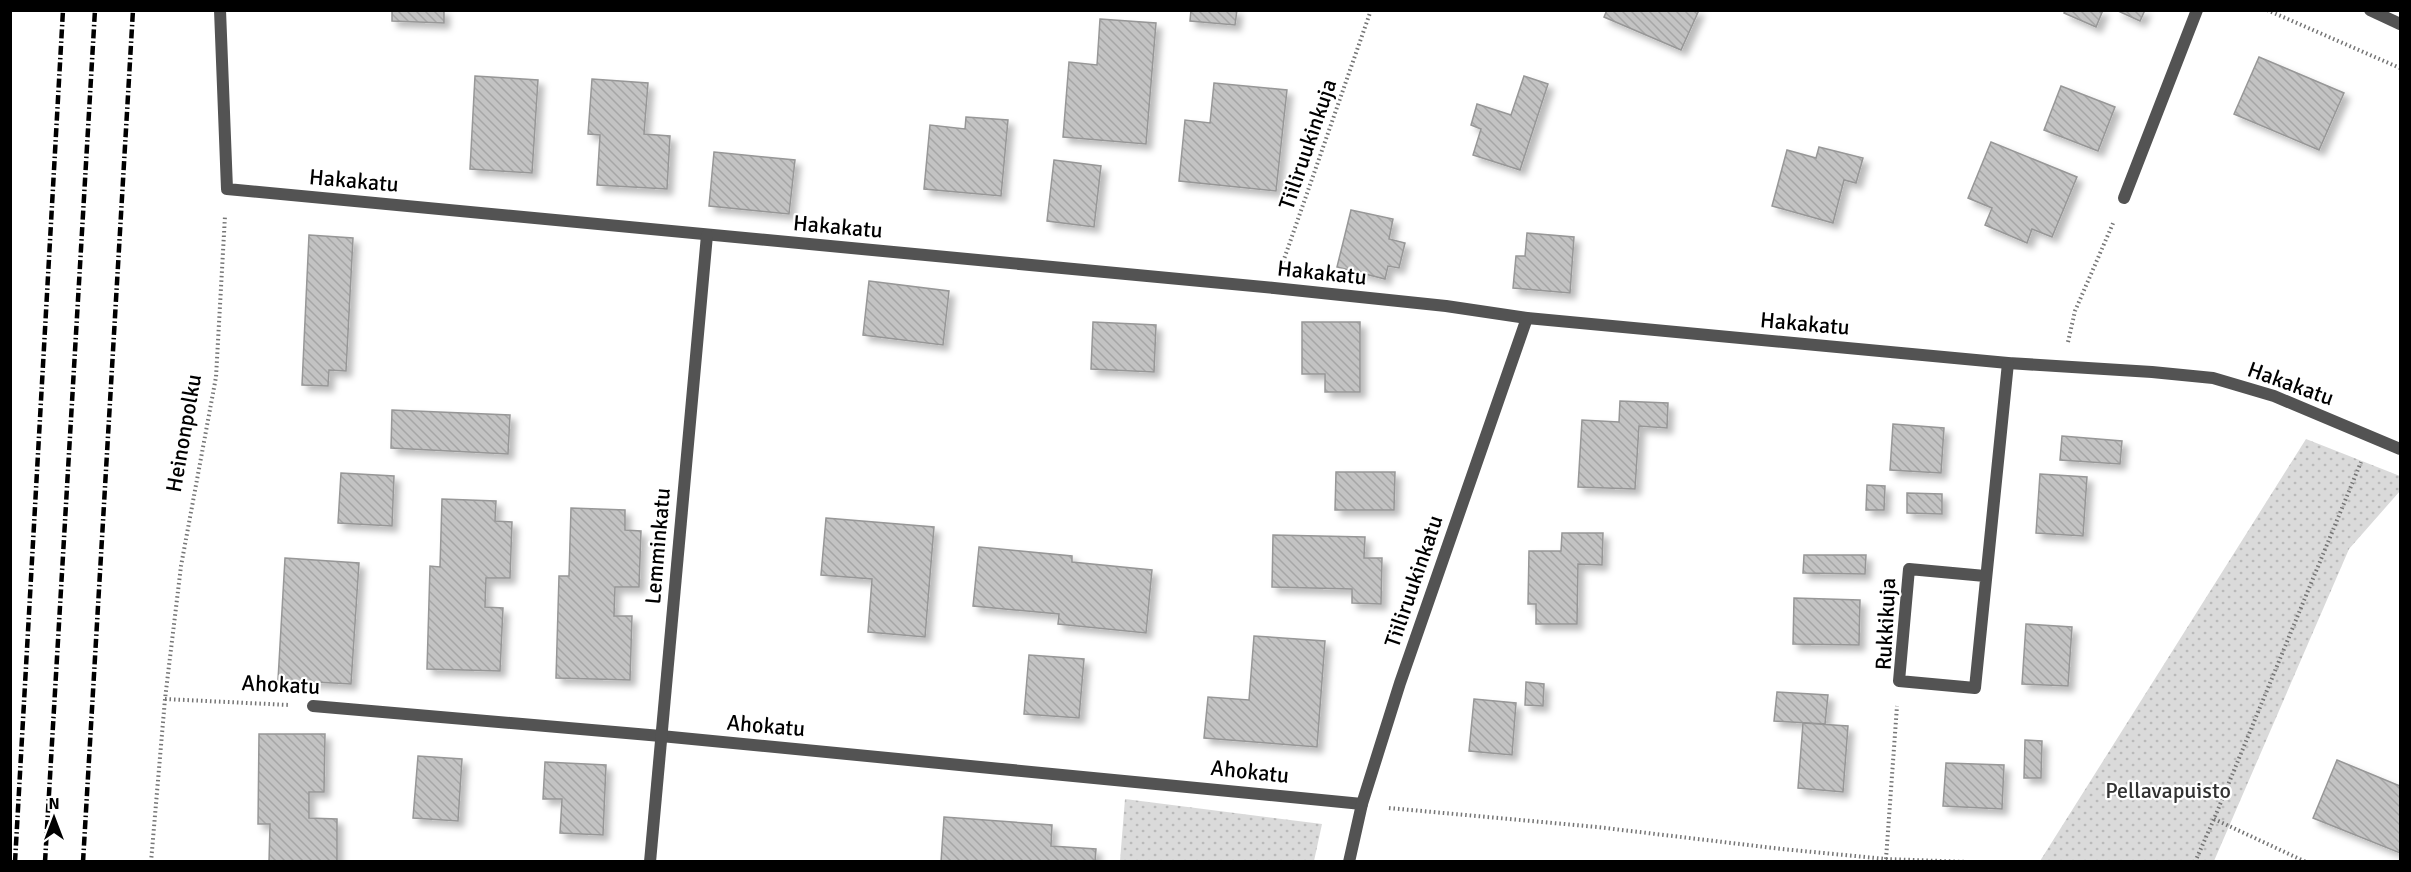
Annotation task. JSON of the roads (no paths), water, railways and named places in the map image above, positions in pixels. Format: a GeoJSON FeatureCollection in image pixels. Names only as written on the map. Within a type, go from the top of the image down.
{"type":"FeatureCollection","features":[{"type":"Feature","properties":{"kind":"street","name":"Hakakatu"},"geometry":{"type":"LineString","coordinates":[[220,10],[227,189],[1274,288],[1527,318],[2008,363],[2213,378],[2274,396],[2400,449]]}},
{"type":"Feature","properties":{"kind":"street"},"geometry":{"type":"LineString","coordinates":[[2124,198],[2197,10]]}},
{"type":"Feature","properties":{"kind":"street"},"geometry":{"type":"LineString","coordinates":[[2370,10],[2400,24]]}},
{"type":"Feature","properties":{"kind":"street","name":"Lemminkatu"},"geometry":{"type":"LineString","coordinates":[[650,861],[707,235]]}},
{"type":"Feature","properties":{"kind":"street","name":"Tiiliruukinkatu"},"geometry":{"type":"LineString","coordinates":[[1349,861],[1362,804],[1400,683],[1527,318]]}},
{"type":"Feature","properties":{"kind":"street","name":"Rukkikuja"},"geometry":{"type":"LineString","coordinates":[[1985,576],[1909,569],[1899,681],[1975,688],[2008,363]]}},
{"type":"Feature","properties":{"kind":"street","name":"Ahokatu"},"geometry":{"type":"LineString","coordinates":[[313,706],[661,736],[1362,804]]}},
{"type":"Feature","properties":{"kind":"railway"},"geometry":{"type":"LineString","coordinates":[[15,862],[63,10]]}},
{"type":"Feature","properties":{"kind":"railway"},"geometry":{"type":"LineString","coordinates":[[45,862],[95,10]]}},
{"type":"Feature","properties":{"kind":"railway"},"geometry":{"type":"LineString","coordinates":[[83,862],[133,10]]}},
{"type":"Feature","properties":{"kind":"park label","name":"Pellavapuisto"},"geometry":{"type":"Point","coordinates":[2168,790]}}]}
